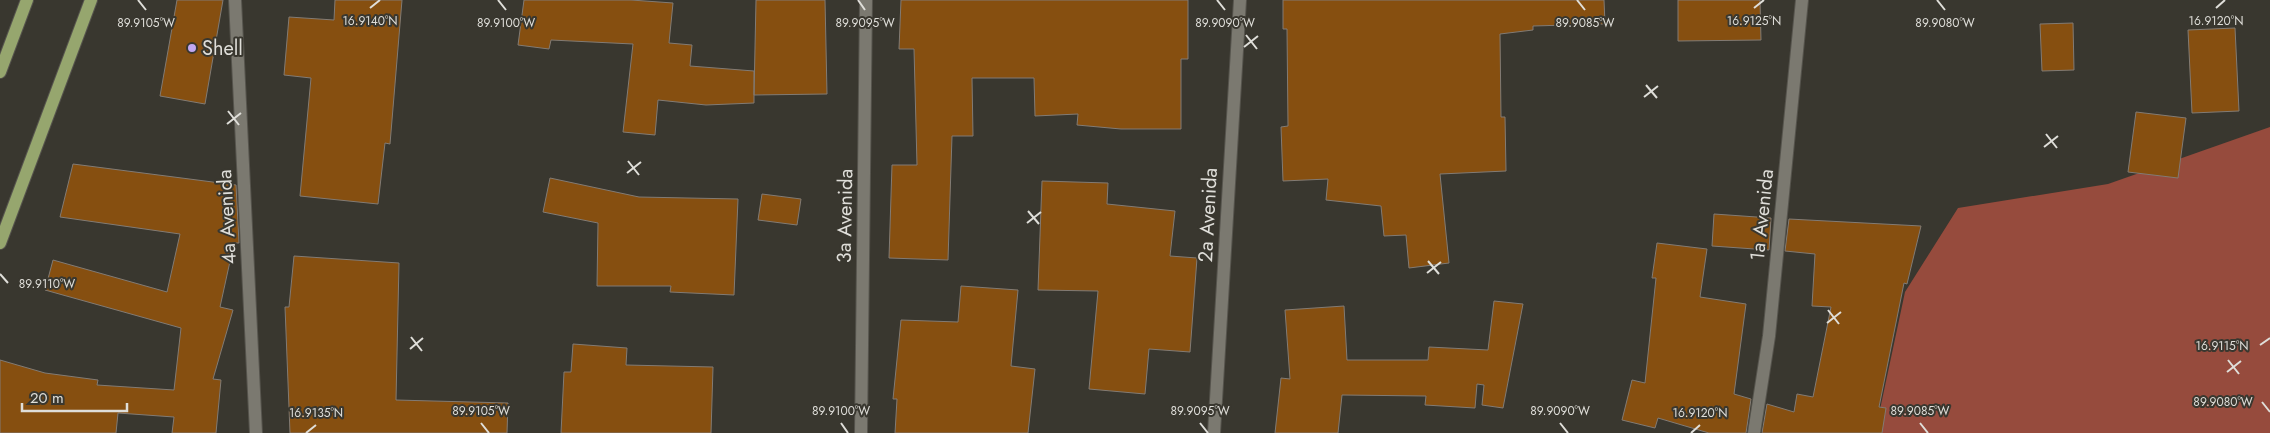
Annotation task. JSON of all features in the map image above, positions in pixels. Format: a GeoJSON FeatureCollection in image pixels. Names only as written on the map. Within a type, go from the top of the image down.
{"type":"FeatureCollection","features":[{"type":"Feature","properties":{"kind":"main road"},"geometry":{"type":"LineString","coordinates":[[0,72],[27,0]]}},
{"type":"Feature","properties":{"kind":"main road"},"geometry":{"type":"LineString","coordinates":[[0,243],[91,0]]}},
{"type":"Feature","properties":{"kind":"street","name":"4a Avenida"},"geometry":{"type":"LineString","coordinates":[[235,0],[256,433]]}},
{"type":"Feature","properties":{"kind":"street","name":"3a Avenida"},"geometry":{"type":"LineString","coordinates":[[861,433],[866,0]]}},
{"type":"Feature","properties":{"kind":"street","name":"2a Avenida"},"geometry":{"type":"LineString","coordinates":[[1214,433],[1240,0]]}},
{"type":"Feature","properties":{"kind":"street","name":"1a Avenida"},"geometry":{"type":"LineString","coordinates":[[1754,433],[1769,336],[1802,0]]}},
{"type":"Feature","properties":{"kind":"shaded area"},"geometry":{"type":"Polygon","coordinates":[[[2270,127],[2270,433],[1875,433],[1905,292],[1958,208],[2108,184],[2270,127]]]}},
{"type":"Feature","properties":{"kind":"building","name":"Shell"},"geometry":{"type":"Polygon","coordinates":[[[177,0],[223,0],[205,104],[160,96],[177,0]]]}},
{"type":"Feature","properties":{"kind":"building"},"geometry":{"type":"Polygon","coordinates":[[[335,0],[402,0],[390,144],[385,143],[378,204],[300,196],[311,78],[284,75],[289,17],[334,20],[335,0]]]}},
{"type":"Feature","properties":{"kind":"building"},"geometry":{"type":"Polygon","coordinates":[[[524,0],[631,0],[673,3],[669,43],[692,45],[690,66],[754,71],[754,103],[706,105],[658,100],[655,135],[623,132],[633,44],[551,40],[549,49],[518,45],[524,0]]]}},
{"type":"Feature","properties":{"kind":"building"},"geometry":{"type":"Polygon","coordinates":[[[756,0],[825,0],[827,94],[754,95],[756,0]]]}},
{"type":"Feature","properties":{"kind":"building"},"geometry":{"type":"Polygon","coordinates":[[[901,0],[1188,0],[1188,59],[1181,59],[1181,129],[1121,129],[1077,125],[1078,114],[1035,116],[1034,78],[972,78],[973,136],[952,136],[948,260],[889,258],[892,165],[917,165],[914,49],[899,49],[901,0]]]}},
{"type":"Feature","properties":{"kind":"building"},"geometry":{"type":"Polygon","coordinates":[[[1283,0],[1604,0],[1605,24],[1533,26],[1533,30],[1500,34],[1501,117],[1505,117],[1506,171],[1440,174],[1449,263],[1409,268],[1406,235],[1384,236],[1381,206],[1326,200],[1328,179],[1283,181],[1281,127],[1288,126],[1287,29],[1283,29],[1283,0]]]}},
{"type":"Feature","properties":{"kind":"building"},"geometry":{"type":"Polygon","coordinates":[[[1678,0],[1760,0],[1761,40],[1678,41],[1678,0]]]}},
{"type":"Feature","properties":{"kind":"building"},"geometry":{"type":"Polygon","coordinates":[[[2073,23],[2074,70],[2042,71],[2040,24],[2073,23]]]}},
{"type":"Feature","properties":{"kind":"building"},"geometry":{"type":"Polygon","coordinates":[[[2235,28],[2239,111],[2192,113],[2188,30],[2235,28]]]}},
{"type":"Feature","properties":{"kind":"building"},"geometry":{"type":"Polygon","coordinates":[[[2136,112],[2186,118],[2178,178],[2128,172],[2136,112]]]}},
{"type":"Feature","properties":{"kind":"building"},"geometry":{"type":"Polygon","coordinates":[[[73,164],[236,185],[239,243],[234,243],[220,307],[233,310],[213,379],[221,380],[216,433],[172,433],[174,417],[118,413],[116,433],[0,433],[0,360],[45,373],[98,380],[97,385],[174,390],[181,328],[45,290],[53,260],[167,292],[180,234],[60,217],[73,164]]]}},
{"type":"Feature","properties":{"kind":"building"},"geometry":{"type":"Polygon","coordinates":[[[550,178],[639,197],[738,199],[734,295],[670,292],[671,286],[597,286],[598,223],[543,212],[550,178]]]}},
{"type":"Feature","properties":{"kind":"building"},"geometry":{"type":"Polygon","coordinates":[[[1042,181],[1108,183],[1107,204],[1175,211],[1170,256],[1197,258],[1190,352],[1149,349],[1145,394],[1089,389],[1098,291],[1038,290],[1042,181]]]}},
{"type":"Feature","properties":{"kind":"building"},"geometry":{"type":"Polygon","coordinates":[[[762,194],[801,199],[797,225],[758,220],[762,194]]]}},
{"type":"Feature","properties":{"kind":"building"},"geometry":{"type":"Polygon","coordinates":[[[1714,214],[1771,218],[1769,250],[1712,246],[1714,214]]]}},
{"type":"Feature","properties":{"kind":"building"},"geometry":{"type":"Polygon","coordinates":[[[1789,219],[1921,226],[1907,284],[1904,283],[1879,407],[1886,408],[1882,433],[1762,433],[1767,404],[1794,412],[1797,394],[1813,397],[1831,307],[1812,306],[1815,254],[1785,251],[1789,219]]]}},
{"type":"Feature","properties":{"kind":"building"},"geometry":{"type":"Polygon","coordinates":[[[1657,243],[1707,249],[1700,297],[1746,304],[1734,394],[1751,399],[1746,433],[1709,433],[1658,418],[1655,428],[1622,420],[1632,380],[1645,383],[1656,278],[1652,278],[1657,243]]]}},
{"type":"Feature","properties":{"kind":"building"},"geometry":{"type":"Polygon","coordinates":[[[294,256],[399,263],[396,400],[508,403],[507,433],[290,433],[285,307],[289,307],[294,256]]]}},
{"type":"Feature","properties":{"kind":"building"},"geometry":{"type":"Polygon","coordinates":[[[961,286],[1018,290],[1011,366],[1035,369],[1028,433],[895,433],[897,399],[893,399],[901,320],[958,322],[961,286]]]}},
{"type":"Feature","properties":{"kind":"building"},"geometry":{"type":"Polygon","coordinates":[[[1494,301],[1523,304],[1503,408],[1482,405],[1484,385],[1477,384],[1475,408],[1425,405],[1426,396],[1342,395],[1338,433],[1275,433],[1281,378],[1290,379],[1285,310],[1344,306],[1347,360],[1428,360],[1429,347],[1488,350],[1494,301]]]}},
{"type":"Feature","properties":{"kind":"building"},"geometry":{"type":"Polygon","coordinates":[[[573,344],[627,348],[626,365],[713,367],[711,433],[561,433],[564,372],[571,372],[573,344]]]}},
{"type":"Feature","properties":{"kind":"place","name":"Shell"},"geometry":{"type":"Point","coordinates":[192,48]}}]}
